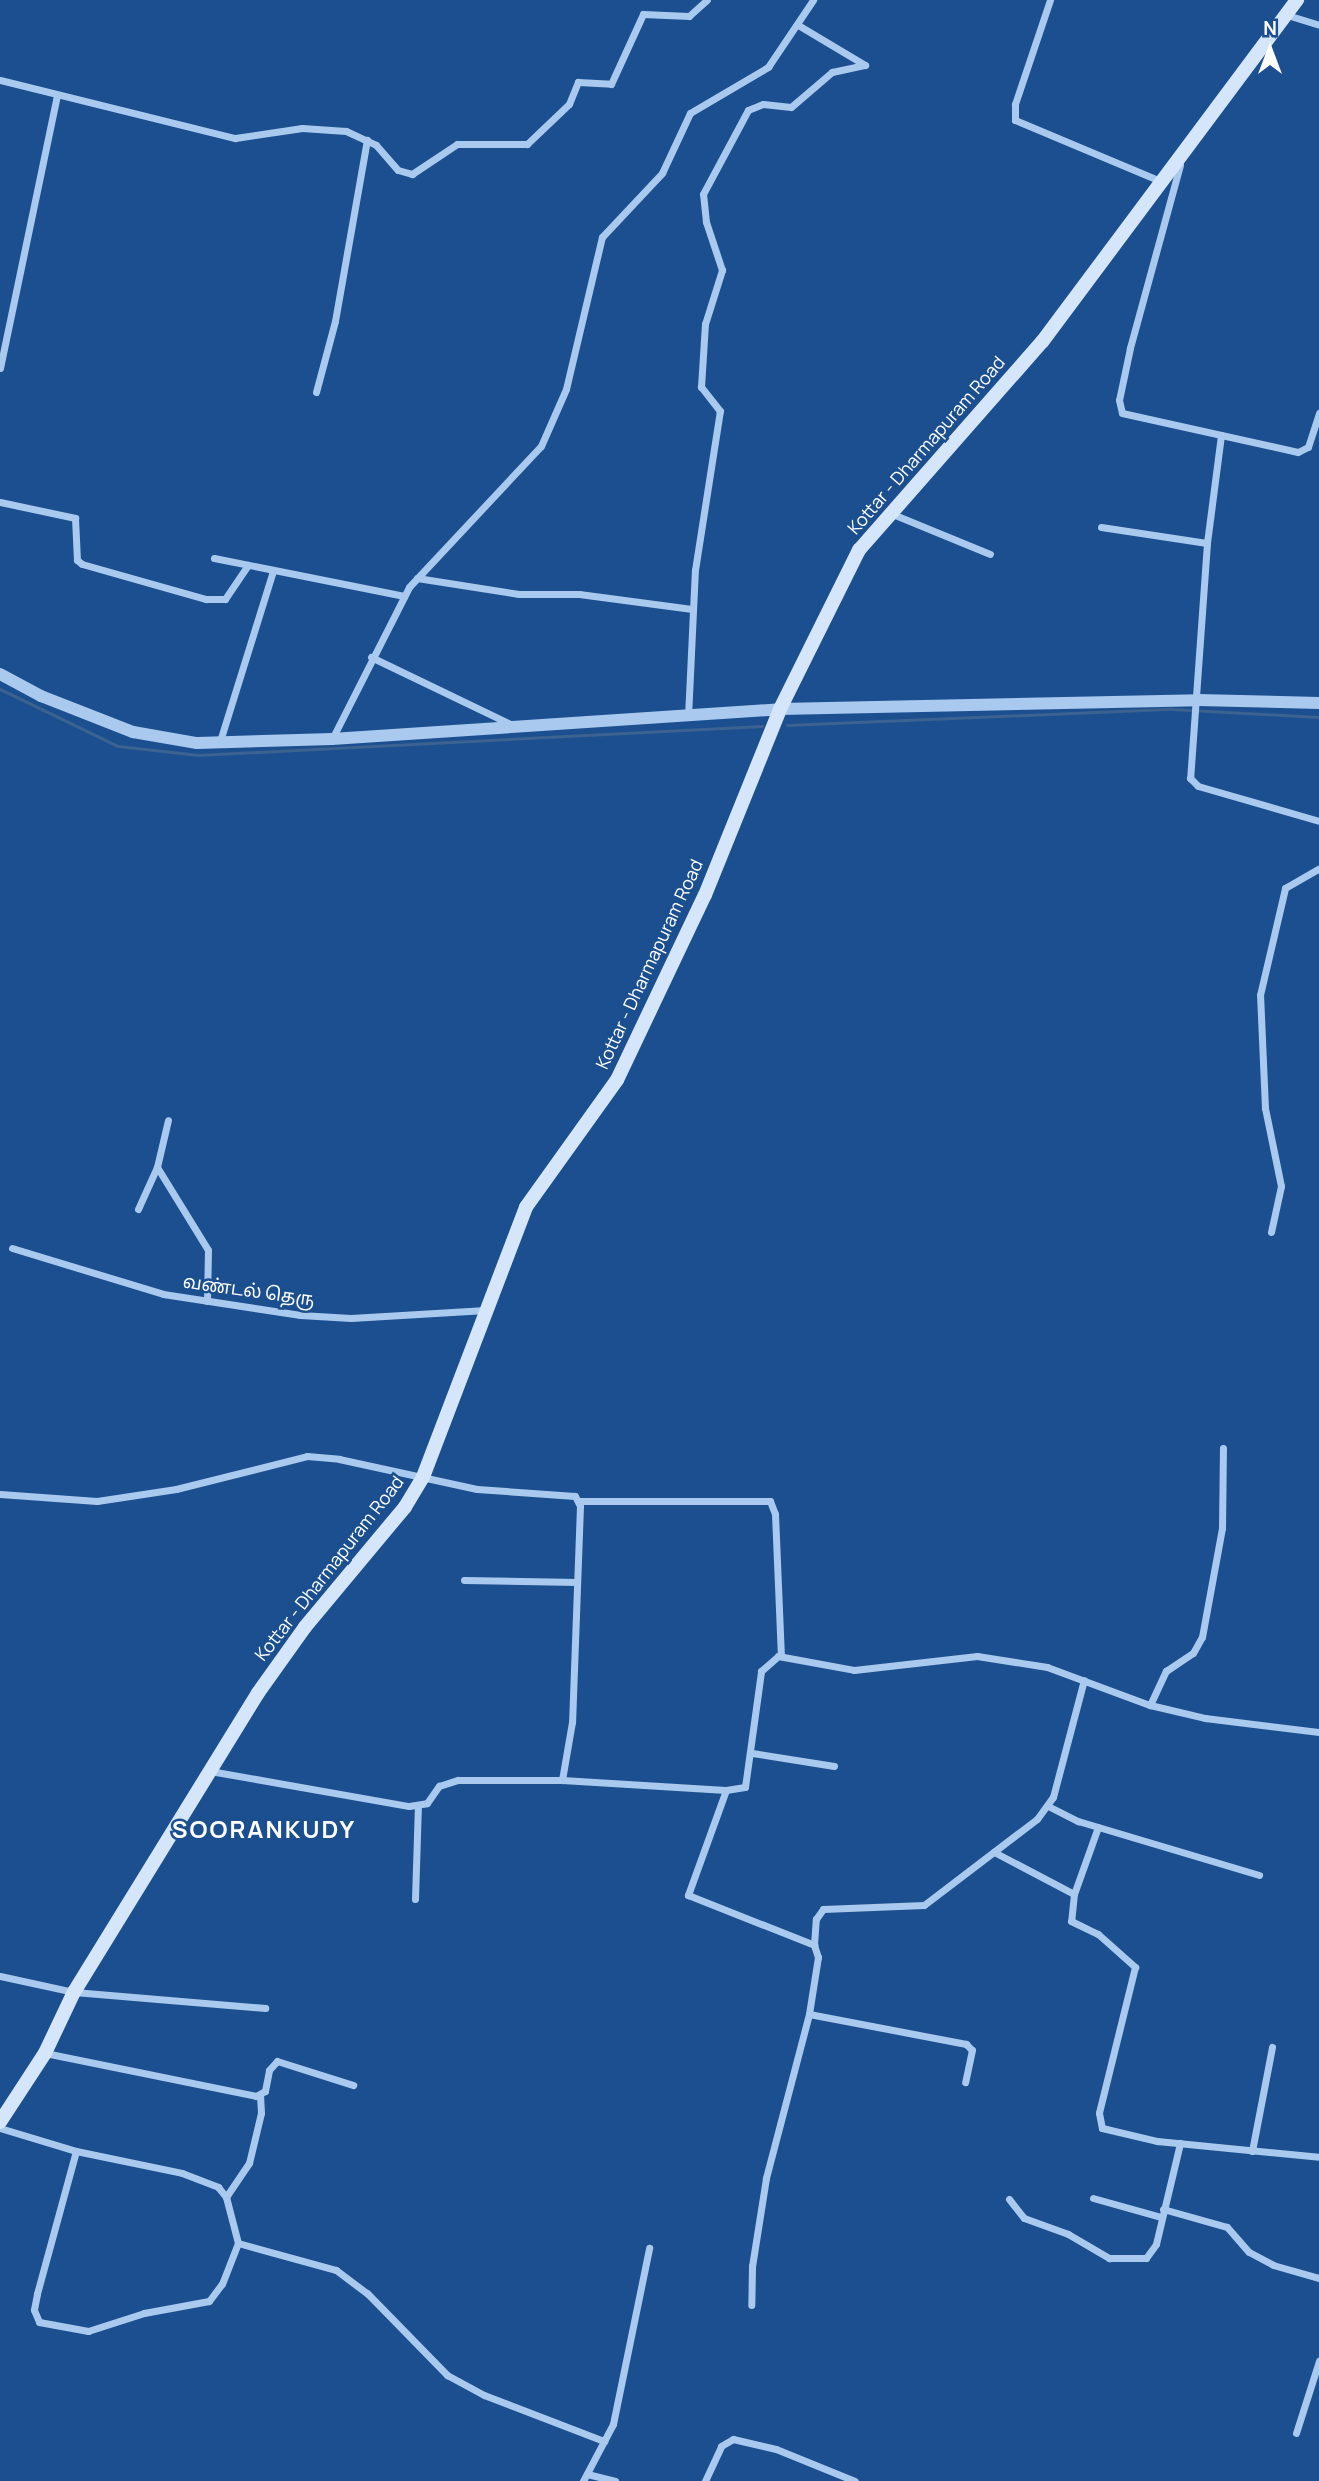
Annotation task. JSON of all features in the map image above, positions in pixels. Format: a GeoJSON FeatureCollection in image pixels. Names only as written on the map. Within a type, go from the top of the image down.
{"type":"FeatureCollection","features":[{"type":"Feature","properties":{"kind":"main road","name":"Kottar - Dharmapuram Road"},"geometry":{"type":"LineString","coordinates":[[0,2122],[45,2053],[74,1992],[210,1771],[305,1627],[405,1507],[423,1477],[526,1207],[617,1080],[705,895],[780,709],[859,550],[1042,342],[1160,181],[1182,158],[1235,78],[1297,0]]}},
{"type":"Feature","properties":{"kind":"street"},"geometry":{"type":"LineString","coordinates":[[0,80],[235,138],[325,128],[366,139],[398,170],[412,174],[457,144],[527,144],[569,104],[578,82],[611,84],[643,14],[690,16],[707,0]]}},
{"type":"Feature","properties":{"kind":"street"},"geometry":{"type":"LineString","coordinates":[[332,739],[404,596],[417,578],[541,446],[566,389],[584,324],[594,262],[612,223],[662,173],[690,113],[768,67],[813,0]]}},
{"type":"Feature","properties":{"kind":"street"},"geometry":{"type":"LineString","coordinates":[[1049,0],[1019,91],[1016,120],[1160,181]]}},
{"type":"Feature","properties":{"kind":"street"},"geometry":{"type":"LineString","coordinates":[[1287,15],[1319,24]]}},
{"type":"Feature","properties":{"kind":"street"},"geometry":{"type":"LineString","coordinates":[[688,718],[692,609],[720,411],[701,387],[705,324],[722,270],[706,222],[703,194],[748,110],[763,104],[791,107],[832,72],[865,65],[798,25]]}},
{"type":"Feature","properties":{"kind":"street"},"geometry":{"type":"LineString","coordinates":[[0,368],[57,95]]}},
{"type":"Feature","properties":{"kind":"street"},"geometry":{"type":"LineString","coordinates":[[316,392],[335,321],[366,139]]}},
{"type":"Feature","properties":{"kind":"street"},"geometry":{"type":"LineString","coordinates":[[1182,158],[1130,348],[1119,407],[1130,417],[1305,451],[1319,413]]}},
{"type":"Feature","properties":{"kind":"street"},"geometry":{"type":"LineString","coordinates":[[1221,435],[1207,543],[1198,706],[1189,774],[1194,784],[1319,821]]}},
{"type":"Feature","properties":{"kind":"street"},"geometry":{"type":"LineString","coordinates":[[0,502],[75,518],[77,560],[82,564],[206,599],[225,599],[248,565]]}},
{"type":"Feature","properties":{"kind":"street"},"geometry":{"type":"LineString","coordinates":[[890,513],[990,554]]}},
{"type":"Feature","properties":{"kind":"street"},"geometry":{"type":"LineString","coordinates":[[1101,527],[1207,543]]}},
{"type":"Feature","properties":{"kind":"street"},"geometry":{"type":"LineString","coordinates":[[214,558],[404,596]]}},
{"type":"Feature","properties":{"kind":"street"},"geometry":{"type":"LineString","coordinates":[[220,741],[273,571]]}},
{"type":"Feature","properties":{"kind":"street"},"geometry":{"type":"LineString","coordinates":[[417,578],[519,594],[579,594],[692,609]]}},
{"type":"Feature","properties":{"kind":"street"},"geometry":{"type":"LineString","coordinates":[[371,657],[515,727]]}},
{"type":"Feature","properties":{"kind":"street"},"geometry":{"type":"LineString","coordinates":[[0,674],[133,733],[220,741],[332,739],[688,718],[780,709],[1319,703]]}},
{"type":"Feature","properties":{"kind":"street"},"geometry":{"type":"LineString","coordinates":[[1272,1233],[1281,1186],[1265,1108],[1260,995],[1285,888],[1319,868]]}},
{"type":"Feature","properties":{"kind":"street"},"geometry":{"type":"LineString","coordinates":[[138,1209],[157,1167],[168,1120]]}},
{"type":"Feature","properties":{"kind":"street"},"geometry":{"type":"LineString","coordinates":[[157,1167],[208,1250],[207,1301]]}},
{"type":"Feature","properties":{"kind":"street","name":"வண்டல் தெரு"},"geometry":{"type":"LineString","coordinates":[[12,1248],[119,1283],[207,1301],[351,1318],[488,1310]]}},
{"type":"Feature","properties":{"kind":"street"},"geometry":{"type":"LineString","coordinates":[[1150,1705],[1166,1671],[1193,1653],[1202,1637],[1222,1528],[1223,1448]]}},
{"type":"Feature","properties":{"kind":"street"},"geometry":{"type":"LineString","coordinates":[[0,1494],[97,1501],[176,1489],[307,1456],[477,1489],[570,1494],[579,1501],[771,1500],[781,1656]]}},
{"type":"Feature","properties":{"kind":"street"},"geometry":{"type":"LineString","coordinates":[[562,1780],[572,1722],[579,1501]]}},
{"type":"Feature","properties":{"kind":"street"},"geometry":{"type":"LineString","coordinates":[[464,1580],[577,1582]]}},
{"type":"Feature","properties":{"kind":"street"},"geometry":{"type":"LineString","coordinates":[[210,1771],[418,1806],[448,1782],[562,1780],[726,1790],[745,1787],[752,1753],[761,1671],[767,1662],[781,1656],[853,1671],[977,1656],[1048,1667],[1150,1705],[1205,1718],[1319,1732]]}},
{"type":"Feature","properties":{"kind":"street"},"geometry":{"type":"LineString","coordinates":[[751,2305],[766,2178],[809,2014],[818,1963],[814,1945],[816,1919],[823,1909],[918,1907],[994,1852],[1048,1806],[1084,1680]]}},
{"type":"Feature","properties":{"kind":"street"},"geometry":{"type":"LineString","coordinates":[[752,1753],[834,1766]]}},
{"type":"Feature","properties":{"kind":"street"},"geometry":{"type":"LineString","coordinates":[[726,1790],[688,1895],[814,1945]]}},
{"type":"Feature","properties":{"kind":"street"},"geometry":{"type":"LineString","coordinates":[[415,1899],[418,1806]]}},
{"type":"Feature","properties":{"kind":"street"},"geometry":{"type":"LineString","coordinates":[[1048,1806],[1098,1827],[1259,1875]]}},
{"type":"Feature","properties":{"kind":"street"},"geometry":{"type":"LineString","coordinates":[[1098,1827],[1074,1894],[1071,1921],[1097,1934],[1135,1967],[1100,2113],[1102,2128],[1108,2133],[1180,2143],[1319,2157]]}},
{"type":"Feature","properties":{"kind":"street"},"geometry":{"type":"LineString","coordinates":[[994,1852],[1074,1894]]}},
{"type":"Feature","properties":{"kind":"street"},"geometry":{"type":"LineString","coordinates":[[0,1976],[74,1992],[265,2008]]}},
{"type":"Feature","properties":{"kind":"street"},"geometry":{"type":"LineString","coordinates":[[809,2014],[966,2044],[972,2052],[965,2082]]}},
{"type":"Feature","properties":{"kind":"street"},"geometry":{"type":"LineString","coordinates":[[1252,2151],[1272,2047]]}},
{"type":"Feature","properties":{"kind":"street"},"geometry":{"type":"LineString","coordinates":[[45,2053],[260,2096]]}},
{"type":"Feature","properties":{"kind":"street"},"geometry":{"type":"LineString","coordinates":[[226,2197],[249,2163],[261,2113],[260,2096],[272,2063],[277,2061],[353,2085]]}},
{"type":"Feature","properties":{"kind":"street"},"geometry":{"type":"LineString","coordinates":[[0,2128],[76,2151],[182,2173],[218,2187],[226,2197],[238,2243],[209,2301],[144,2314],[88,2332],[39,2322],[34,2310],[37,2294],[76,2151]]}},
{"type":"Feature","properties":{"kind":"street"},"geometry":{"type":"LineString","coordinates":[[1009,2199],[1024,2218],[1119,2260],[1151,2255],[1180,2143]]}},
{"type":"Feature","properties":{"kind":"street"},"geometry":{"type":"LineString","coordinates":[[1093,2198],[1227,2227],[1249,2252],[1273,2265],[1319,2278]]}},
{"type":"Feature","properties":{"kind":"street"},"geometry":{"type":"LineString","coordinates":[[238,2243],[336,2270],[367,2292],[447,2375],[484,2395],[604,2441]]}},
{"type":"Feature","properties":{"kind":"street"},"geometry":{"type":"LineString","coordinates":[[615,2481],[585,2477],[613,2424],[635,2332],[649,2249]]}},
{"type":"Feature","properties":{"kind":"street"},"geometry":{"type":"LineString","coordinates":[[1296,2433],[1319,2361]]}},
{"type":"Feature","properties":{"kind":"street"},"geometry":{"type":"LineString","coordinates":[[705,2481],[721,2446],[733,2439],[776,2449],[832,2477],[855,2481]]}},
{"type":"Feature","properties":{"kind":"waterway"},"geometry":{"type":"LineString","coordinates":[[0,689],[118,746],[198,755],[762,726]]}},
{"type":"Feature","properties":{"kind":"waterway"},"geometry":{"type":"LineString","coordinates":[[787,725],[1172,709],[1319,717]]}},
{"type":"Feature","properties":{"kind":"district","name":"SOORANKUDY"},"geometry":{"type":"Point","coordinates":[264,1829]}}]}
